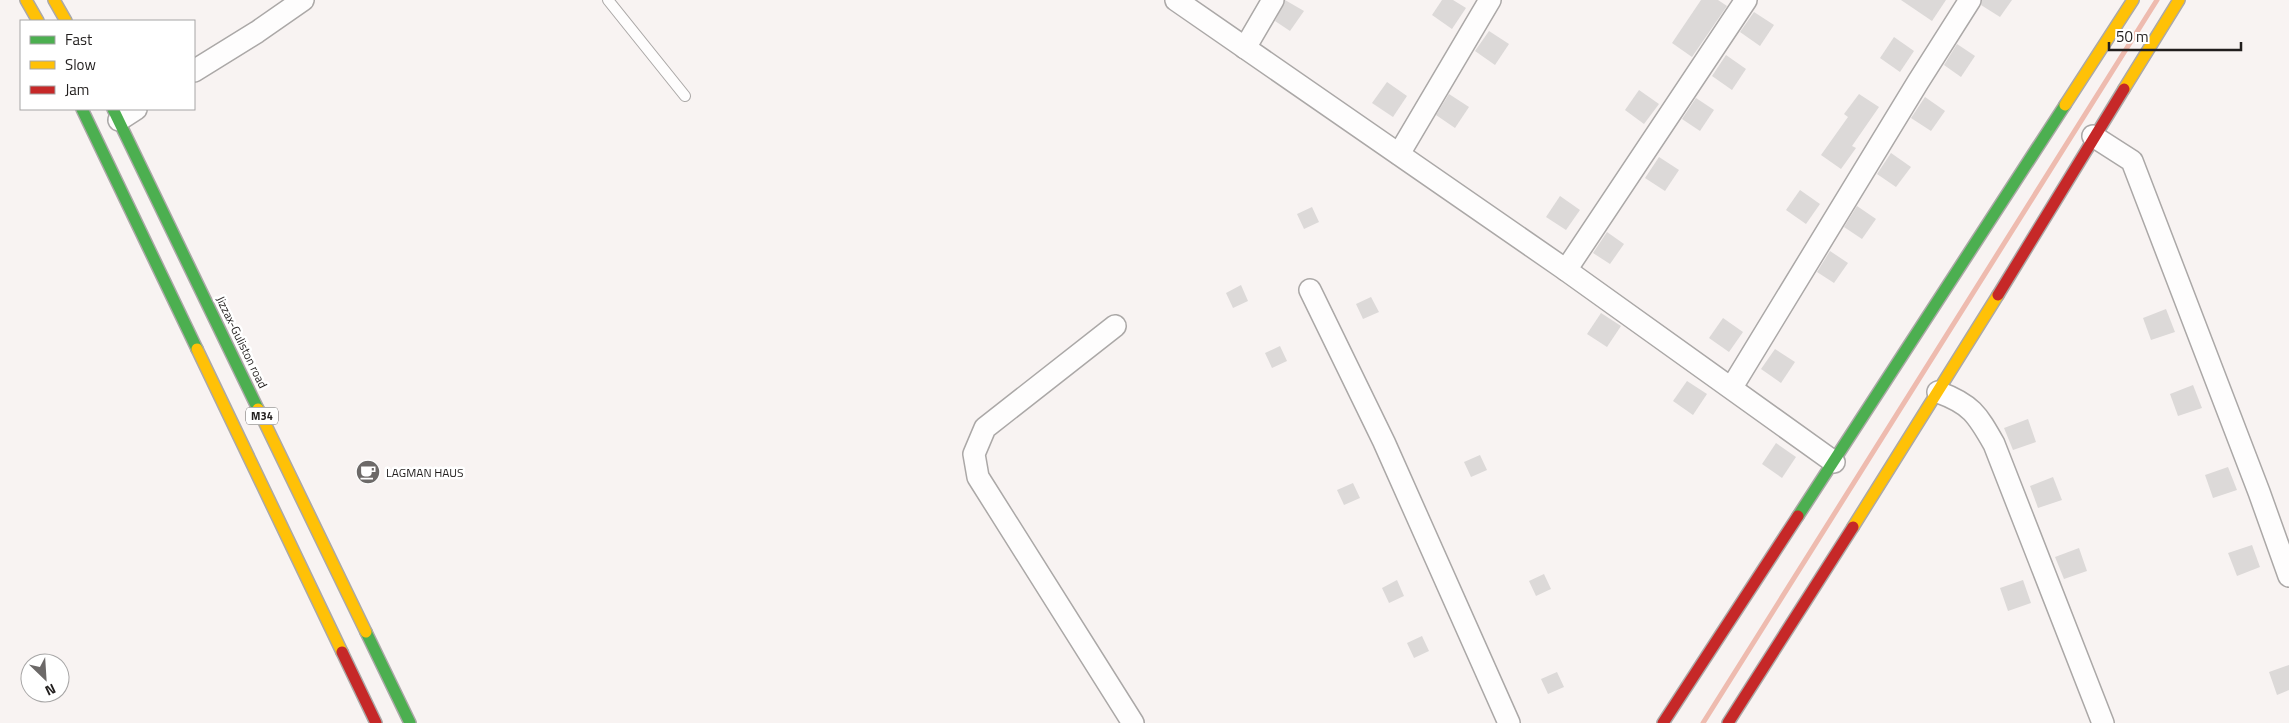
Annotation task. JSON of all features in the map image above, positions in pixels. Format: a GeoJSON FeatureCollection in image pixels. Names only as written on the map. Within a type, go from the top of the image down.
{"type":"FeatureCollection","features":[{"type":"Feature","properties":{"kind":"main road"},"geometry":{"type":"LineString","coordinates":[[26,0],[37,20]]}},
{"type":"Feature","properties":{"kind":"main road"},"geometry":{"type":"LineString","coordinates":[[54,0],[65,20]]}},
{"type":"Feature","properties":{"kind":"main road"},"geometry":{"type":"LineString","coordinates":[[1663,723],[2133,0]]}},
{"type":"Feature","properties":{"kind":"main road"},"geometry":{"type":"LineString","coordinates":[[1728,723],[1938,392],[2093,136],[2179,0]]}},
{"type":"Feature","properties":{"kind":"main road","name":"M34"},"geometry":{"type":"LineString","coordinates":[[82,110],[376,723]]}},
{"type":"Feature","properties":{"kind":"main road","name":"Jizzax-Guliston road"},"geometry":{"type":"LineString","coordinates":[[123,112],[410,723]]}},
{"type":"Feature","properties":{"kind":"street"},"geometry":{"type":"LineString","coordinates":[[195,70],[257,32],[303,0]]}},
{"type":"Feature","properties":{"kind":"street"},"geometry":{"type":"LineString","coordinates":[[1176,0],[1566,270],[1732,387],[1834,462]]}},
{"type":"Feature","properties":{"kind":"street"},"geometry":{"type":"LineString","coordinates":[[1246,48],[1273,0]]}},
{"type":"Feature","properties":{"kind":"street"},"geometry":{"type":"LineString","coordinates":[[1398,154],[1490,0]]}},
{"type":"Feature","properties":{"kind":"street"},"geometry":{"type":"LineString","coordinates":[[1566,270],[1746,0]]}},
{"type":"Feature","properties":{"kind":"street"},"geometry":{"type":"LineString","coordinates":[[1732,387],[1970,0]]}},
{"type":"Feature","properties":{"kind":"street"},"geometry":{"type":"LineString","coordinates":[[2093,136],[2132,161],[2259,492],[2289,576]]}},
{"type":"Feature","properties":{"kind":"street"},"geometry":{"type":"LineString","coordinates":[[1310,290],[1384,442],[1509,723]]}},
{"type":"Feature","properties":{"kind":"street"},"geometry":{"type":"LineString","coordinates":[[1115,326],[985,428],[974,454],[978,477],[1133,723]]}},
{"type":"Feature","properties":{"kind":"street"},"geometry":{"type":"LineString","coordinates":[[1938,392],[1960,400],[1979,418],[1994,444],[2103,723]]}},
{"type":"Feature","properties":{"kind":"lane"},"geometry":{"type":"LineString","coordinates":[[608,0],[685,96]]}},
{"type":"Feature","properties":{"kind":"building"},"geometry":{"type":"Polygon","coordinates":[[[1285,0],[1304,11],[1290,31],[1275,21],[1285,0]]]}},
{"type":"Feature","properties":{"kind":"building"},"geometry":{"type":"Polygon","coordinates":[[[1442,0],[1453,0],[1466,8],[1452,29],[1432,15],[1442,0]]]}},
{"type":"Feature","properties":{"kind":"building"},"geometry":{"type":"Polygon","coordinates":[[[1701,0],[1718,0],[1727,6],[1692,57],[1672,43],[1701,0]]]}},
{"type":"Feature","properties":{"kind":"building"},"geometry":{"type":"Polygon","coordinates":[[[1901,0],[1946,0],[1932,21],[1901,0]]]}},
{"type":"Feature","properties":{"kind":"building"},"geometry":{"type":"Polygon","coordinates":[[[1982,0],[2012,0],[2000,17],[1981,5],[1982,0]]]}},
{"type":"Feature","properties":{"kind":"building"},"geometry":{"type":"Polygon","coordinates":[[[1754,12],[1774,25],[1760,46],[1740,32],[1754,12]]]}},
{"type":"Feature","properties":{"kind":"building"},"geometry":{"type":"Polygon","coordinates":[[[1489,31],[1509,44],[1495,65],[1475,51],[1489,31]]]}},
{"type":"Feature","properties":{"kind":"building"},"geometry":{"type":"Polygon","coordinates":[[[1894,37],[1914,51],[1900,72],[1880,58],[1894,37]]]}},
{"type":"Feature","properties":{"kind":"building"},"geometry":{"type":"Polygon","coordinates":[[[1957,44],[1975,56],[1961,77],[1944,65],[1957,44]]]}},
{"type":"Feature","properties":{"kind":"building"},"geometry":{"type":"Polygon","coordinates":[[[1726,55],[1746,69],[1732,90],[1712,76],[1726,55]]]}},
{"type":"Feature","properties":{"kind":"building"},"geometry":{"type":"Polygon","coordinates":[[[1387,82],[1407,96],[1393,117],[1372,103],[1387,82]]]}},
{"type":"Feature","properties":{"kind":"building"},"geometry":{"type":"Polygon","coordinates":[[[1639,90],[1659,104],[1644,124],[1625,110],[1639,90]]]}},
{"type":"Feature","properties":{"kind":"building"},"geometry":{"type":"Polygon","coordinates":[[[1449,94],[1469,107],[1455,128],[1436,115],[1449,94]]]}},
{"type":"Feature","properties":{"kind":"building"},"geometry":{"type":"Polygon","coordinates":[[[1859,94],[1879,107],[1852,146],[1856,148],[1841,169],[1821,155],[1848,117],[1844,114],[1859,94]]]}},
{"type":"Feature","properties":{"kind":"building"},"geometry":{"type":"Polygon","coordinates":[[[1925,97],[1945,111],[1931,131],[1911,118],[1925,97]]]}},
{"type":"Feature","properties":{"kind":"building"},"geometry":{"type":"Polygon","coordinates":[[[1696,98],[1714,110],[1700,131],[1682,119],[1696,98]]]}},
{"type":"Feature","properties":{"kind":"building"},"geometry":{"type":"Polygon","coordinates":[[[1891,153],[1911,167],[1896,187],[1877,174],[1891,153]]]}},
{"type":"Feature","properties":{"kind":"building"},"geometry":{"type":"Polygon","coordinates":[[[1659,157],[1679,170],[1665,191],[1645,178],[1659,157]]]}},
{"type":"Feature","properties":{"kind":"building"},"geometry":{"type":"Polygon","coordinates":[[[1800,190],[1820,204],[1806,224],[1786,210],[1800,190]]]}},
{"type":"Feature","properties":{"kind":"building"},"geometry":{"type":"Polygon","coordinates":[[[1560,196],[1580,210],[1566,230],[1546,217],[1560,196]]]}},
{"type":"Feature","properties":{"kind":"building"},"geometry":{"type":"Polygon","coordinates":[[[1857,206],[1876,219],[1862,239],[1844,227],[1857,206]]]}},
{"type":"Feature","properties":{"kind":"building"},"geometry":{"type":"Polygon","coordinates":[[[1312,207],[1319,222],[1304,229],[1297,214],[1312,207]]]}},
{"type":"Feature","properties":{"kind":"building"},"geometry":{"type":"Polygon","coordinates":[[[1607,232],[1624,244],[1610,264],[1593,253],[1607,232]]]}},
{"type":"Feature","properties":{"kind":"building"},"geometry":{"type":"Polygon","coordinates":[[[1830,251],[1848,263],[1834,283],[1817,272],[1830,251]]]}},
{"type":"Feature","properties":{"kind":"building"},"geometry":{"type":"Polygon","coordinates":[[[1241,285],[1248,301],[1233,308],[1226,293],[1241,285]]]}},
{"type":"Feature","properties":{"kind":"building"},"geometry":{"type":"Polygon","coordinates":[[[1371,297],[1379,312],[1363,319],[1356,304],[1371,297]]]}},
{"type":"Feature","properties":{"kind":"building"},"geometry":{"type":"Polygon","coordinates":[[[2166,309],[2175,332],[2151,340],[2143,318],[2166,309]]]}},
{"type":"Feature","properties":{"kind":"building"},"geometry":{"type":"Polygon","coordinates":[[[1601,313],[1621,326],[1607,347],[1587,334],[1601,313]]]}},
{"type":"Feature","properties":{"kind":"building"},"geometry":{"type":"Polygon","coordinates":[[[1723,318],[1743,332],[1729,352],[1709,338],[1723,318]]]}},
{"type":"Feature","properties":{"kind":"building"},"geometry":{"type":"Polygon","coordinates":[[[1280,346],[1287,361],[1272,368],[1265,353],[1280,346]]]}},
{"type":"Feature","properties":{"kind":"building"},"geometry":{"type":"Polygon","coordinates":[[[1775,349],[1795,362],[1781,383],[1761,369],[1775,349]]]}},
{"type":"Feature","properties":{"kind":"building"},"geometry":{"type":"Polygon","coordinates":[[[1687,381],[1707,394],[1693,415],[1673,401],[1687,381]]]}},
{"type":"Feature","properties":{"kind":"building"},"geometry":{"type":"Polygon","coordinates":[[[2193,385],[2202,408],[2178,416],[2170,394],[2193,385]]]}},
{"type":"Feature","properties":{"kind":"building"},"geometry":{"type":"Polygon","coordinates":[[[2028,419],[2036,442],[2013,450],[2004,428],[2028,419]]]}},
{"type":"Feature","properties":{"kind":"building"},"geometry":{"type":"Polygon","coordinates":[[[1776,443],[1796,457],[1782,478],[1762,464],[1776,443]]]}},
{"type":"Feature","properties":{"kind":"building"},"geometry":{"type":"Polygon","coordinates":[[[1480,455],[1487,470],[1471,477],[1464,462],[1480,455]]]}},
{"type":"Feature","properties":{"kind":"building"},"geometry":{"type":"Polygon","coordinates":[[[2228,467],[2237,490],[2213,498],[2205,475],[2228,467]]]}},
{"type":"Feature","properties":{"kind":"building"},"geometry":{"type":"Polygon","coordinates":[[[2053,477],[2062,500],[2038,508],[2030,486],[2053,477]]]}},
{"type":"Feature","properties":{"kind":"building"},"geometry":{"type":"Polygon","coordinates":[[[1353,483],[1360,498],[1344,505],[1337,490],[1353,483]]]}},
{"type":"Feature","properties":{"kind":"building"},"geometry":{"type":"Polygon","coordinates":[[[2252,545],[2260,567],[2237,576],[2228,553],[2252,545]]]}},
{"type":"Feature","properties":{"kind":"building"},"geometry":{"type":"Polygon","coordinates":[[[2079,548],[2087,571],[2064,579],[2055,557],[2079,548]]]}},
{"type":"Feature","properties":{"kind":"building"},"geometry":{"type":"Polygon","coordinates":[[[1544,574],[1551,589],[1536,596],[1529,581],[1544,574]]]}},
{"type":"Feature","properties":{"kind":"building"},"geometry":{"type":"Polygon","coordinates":[[[1397,580],[1404,596],[1389,603],[1382,588],[1397,580]]]}},
{"type":"Feature","properties":{"kind":"building"},"geometry":{"type":"Polygon","coordinates":[[[2023,580],[2031,603],[2008,611],[2000,588],[2023,580]]]}},
{"type":"Feature","properties":{"kind":"building"},"geometry":{"type":"Polygon","coordinates":[[[1422,636],[1429,651],[1414,658],[1407,643],[1422,636]]]}},
{"type":"Feature","properties":{"kind":"building"},"geometry":{"type":"Polygon","coordinates":[[[2289,665],[2289,690],[2277,695],[2269,672],[2289,665]]]}},
{"type":"Feature","properties":{"kind":"building"},"geometry":{"type":"Polygon","coordinates":[[[1557,672],[1564,687],[1548,694],[1541,679],[1557,672]]]}},
{"type":"Feature","properties":{"kind":"waterway"},"geometry":{"type":"LineString","coordinates":[[1703,723],[2157,0]]}},
{"type":"Feature","properties":{"kind":"traffic: fast"},"geometry":{"type":"LineString","coordinates":[[1798,516],[2065,105]]}},
{"type":"Feature","properties":{"kind":"traffic: fast"},"geometry":{"type":"LineString","coordinates":[[82,110],[197,349]]}},
{"type":"Feature","properties":{"kind":"traffic: fast"},"geometry":{"type":"LineString","coordinates":[[113,110],[258,409]]}},
{"type":"Feature","properties":{"kind":"traffic: fast"},"geometry":{"type":"LineString","coordinates":[[366,632],[410,723]]}},
{"type":"Feature","properties":{"kind":"traffic: slow"},"geometry":{"type":"LineString","coordinates":[[26,0],[37,20]]}},
{"type":"Feature","properties":{"kind":"traffic: slow"},"geometry":{"type":"LineString","coordinates":[[54,0],[65,20]]}},
{"type":"Feature","properties":{"kind":"traffic: slow"},"geometry":{"type":"LineString","coordinates":[[2065,105],[2133,0]]}},
{"type":"Feature","properties":{"kind":"traffic: slow"},"geometry":{"type":"LineString","coordinates":[[2124,89],[2179,0]]}},
{"type":"Feature","properties":{"kind":"traffic: slow"},"geometry":{"type":"LineString","coordinates":[[1853,527],[1998,295]]}},
{"type":"Feature","properties":{"kind":"traffic: slow"},"geometry":{"type":"LineString","coordinates":[[197,349],[342,652]]}},
{"type":"Feature","properties":{"kind":"traffic: slow"},"geometry":{"type":"LineString","coordinates":[[258,409],[366,632]]}},
{"type":"Feature","properties":{"kind":"traffic: jam"},"geometry":{"type":"LineString","coordinates":[[1998,295],[2124,89]]}},
{"type":"Feature","properties":{"kind":"traffic: jam"},"geometry":{"type":"LineString","coordinates":[[1663,723],[1798,516]]}},
{"type":"Feature","properties":{"kind":"traffic: jam"},"geometry":{"type":"LineString","coordinates":[[1728,723],[1853,527]]}},
{"type":"Feature","properties":{"kind":"traffic: jam"},"geometry":{"type":"LineString","coordinates":[[342,652],[376,723]]}},
{"type":"Feature","properties":{"kind":"place","name":"LAGMAN HAUS"},"geometry":{"type":"Point","coordinates":[368,472]}}]}
